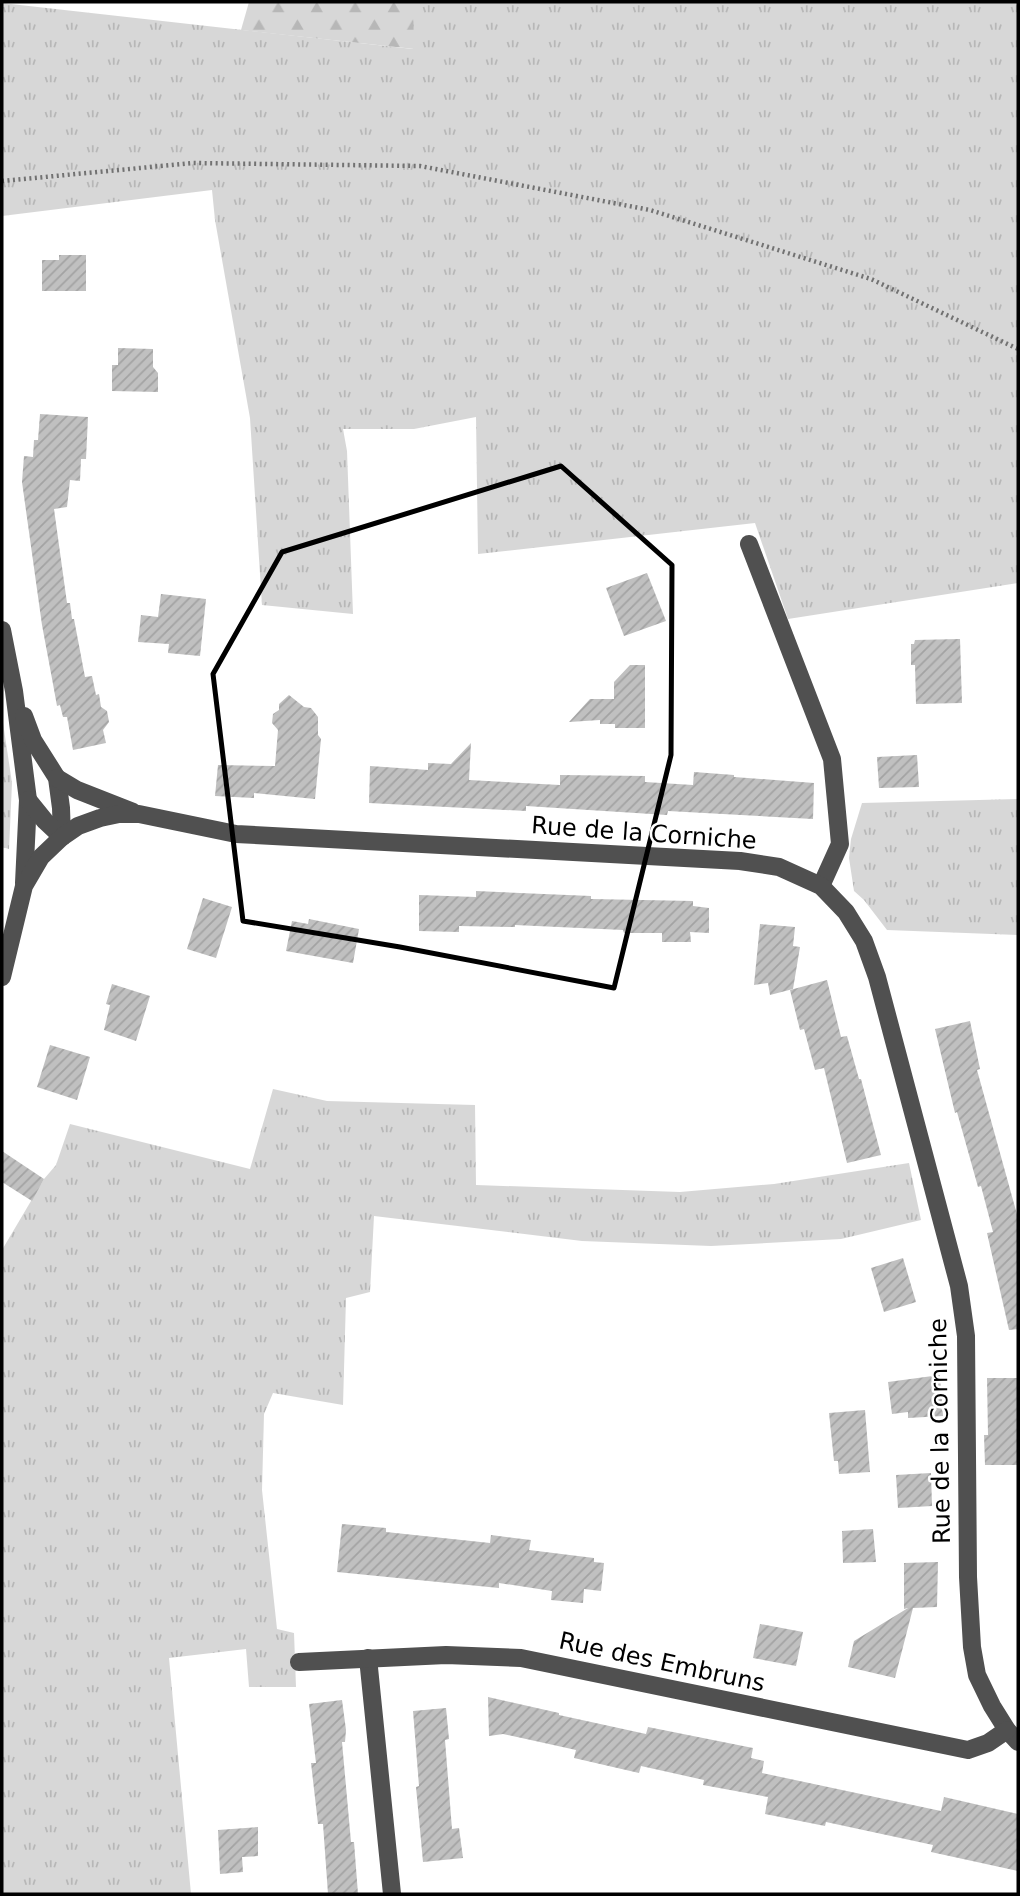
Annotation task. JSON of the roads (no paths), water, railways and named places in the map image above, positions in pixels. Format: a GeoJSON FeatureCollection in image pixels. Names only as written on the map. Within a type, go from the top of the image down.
{"type":"FeatureCollection","features":[{"type":"Feature","properties":{"kind":"street"},"geometry":{"type":"LineString","coordinates":[[749,544],[832,760],[840,844],[821,886]]}},
{"type":"Feature","properties":{"kind":"street"},"geometry":{"type":"LineString","coordinates":[[2,630],[14,691],[29,800],[24,886]]}},
{"type":"Feature","properties":{"kind":"street"},"geometry":{"type":"LineString","coordinates":[[14,691],[33,740],[57,778],[62,837]]}},
{"type":"Feature","properties":{"kind":"street"},"geometry":{"type":"LineString","coordinates":[[57,778],[77,790],[139,814]]}},
{"type":"Feature","properties":{"kind":"street"},"geometry":{"type":"LineString","coordinates":[[29,800],[62,837]]}},
{"type":"Feature","properties":{"kind":"street","name":"Rue de la Corniche"},"geometry":{"type":"LineString","coordinates":[[2,977],[24,886],[41,857],[78,826],[119,814],[139,814],[236,834],[740,861],[779,867],[821,886],[846,912],[864,941],[877,977],[959,1286],[966,1336],[968,1577],[972,1647],[978,1675],[992,1706],[1013,1736]]}},
{"type":"Feature","properties":{"kind":"street","name":"Rue des Embruns"},"geometry":{"type":"LineString","coordinates":[[299,1662],[446,1655],[521,1658],[968,1749],[1013,1736]]}},
{"type":"Feature","properties":{"kind":"street"},"geometry":{"type":"LineString","coordinates":[[368,1658],[392,1894]]}}]}
